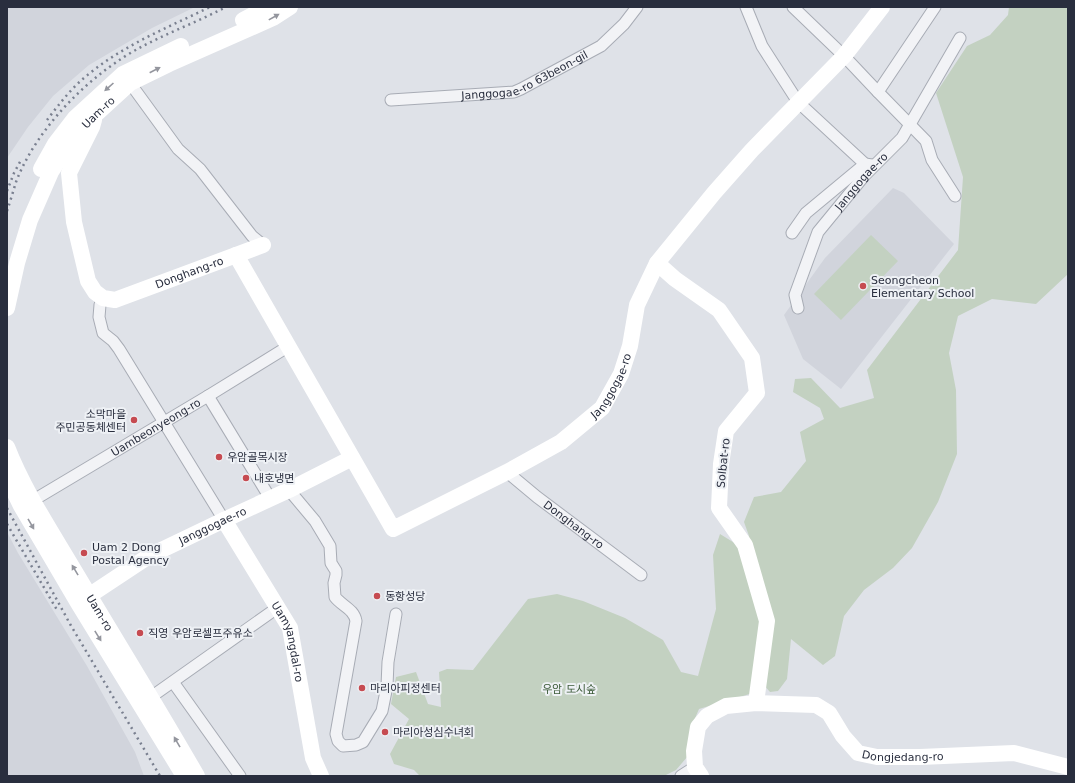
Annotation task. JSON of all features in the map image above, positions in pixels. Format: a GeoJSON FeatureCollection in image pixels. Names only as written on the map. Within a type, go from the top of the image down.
{"type":"FeatureCollection","features":[{"type":"Feature","properties":{"kind":"street","name":"Uam-ro"},"geometry":{"type":"LineString","coordinates":[[7,265],[16,231],[38,174],[55,144],[75,118],[124,74],[161,55],[230,26],[268,7]]}},
{"type":"Feature","properties":{"kind":"street","name":"Uam-ro"},"geometry":{"type":"LineString","coordinates":[[7,308],[17,263],[30,220],[51,172],[75,134],[130,83],[273,18],[290,7]]}},
{"type":"Feature","properties":{"kind":"street","name":"Janggogae-ro 63beon-gil"},"geometry":{"type":"LineString","coordinates":[[391,100],[514,92],[601,46],[624,24],[637,7]]}},
{"type":"Feature","properties":{"kind":"street"},"geometry":{"type":"LineString","coordinates":[[746,7],[762,46],[798,102]]}},
{"type":"Feature","properties":{"kind":"street","name":"Janggogae-ro"},"geometry":{"type":"LineString","coordinates":[[236,255],[393,529],[507,472],[561,442],[602,408],[622,374],[630,346],[637,305],[657,263],[714,193],[752,150],[844,56],[882,7]]}},
{"type":"Feature","properties":{"kind":"street"},"geometry":{"type":"LineString","coordinates":[[878,92],[935,7]]}},
{"type":"Feature","properties":{"kind":"street"},"geometry":{"type":"LineString","coordinates":[[799,9],[926,141],[932,160],[955,196]]}},
{"type":"Feature","properties":{"kind":"street","name":"Janggogae-ro"},"geometry":{"type":"LineString","coordinates":[[798,308],[795,295],[818,232],[870,165],[902,138],[960,38]]}},
{"type":"Feature","properties":{"kind":"street","name":"Donghang-ro"},"geometry":{"type":"LineString","coordinates":[[130,83],[178,149],[200,169],[252,236],[263,245]]}},
{"type":"Feature","properties":{"kind":"street","name":"Janggogae-ro"},"geometry":{"type":"LineString","coordinates":[[798,102],[870,165]]}},
{"type":"Feature","properties":{"kind":"street"},"geometry":{"type":"LineString","coordinates":[[95,115],[92,127],[69,173],[74,222],[88,281],[95,292],[103,298],[100,305],[99,317],[103,333],[113,341],[119,349],[224,520]]}},
{"type":"Feature","properties":{"kind":"street"},"geometry":{"type":"LineString","coordinates":[[792,233],[806,213],[870,165]]}},
{"type":"Feature","properties":{"kind":"street","name":"Donghang-ro"},"geometry":{"type":"LineString","coordinates":[[103,298],[115,300],[263,245]]}},
{"type":"Feature","properties":{"kind":"street","name":"Solbat-ro"},"geometry":{"type":"LineString","coordinates":[[657,263],[675,279],[719,310],[752,358],[757,393],[726,431],[721,464],[719,508],[745,545],[767,620],[756,703]]}},
{"type":"Feature","properties":{"kind":"street","name":"Uambeonyeong-ro"},"geometry":{"type":"LineString","coordinates":[[28,504],[289,346]]}},
{"type":"Feature","properties":{"kind":"street"},"geometry":{"type":"LineString","coordinates":[[208,396],[270,498]]}},
{"type":"Feature","properties":{"kind":"street","name":"Uam-ro"},"geometry":{"type":"LineString","coordinates":[[7,447],[28,504]]}},
{"type":"Feature","properties":{"kind":"street","name":"Janggogae-ro"},"geometry":{"type":"LineString","coordinates":[[84,599],[149,556],[289,490],[352,458]]}},
{"type":"Feature","properties":{"kind":"street","name":"Donghang-ro"},"geometry":{"type":"LineString","coordinates":[[507,472],[537,497],[641,575]]}},
{"type":"Feature","properties":{"kind":"street","name":"Uam-ro"},"geometry":{"type":"LineString","coordinates":[[7,477],[28,504],[84,599],[184,776]]}},
{"type":"Feature","properties":{"kind":"street"},"geometry":{"type":"LineString","coordinates":[[289,490],[315,521],[330,546],[331,563],[336,571],[334,583],[335,597],[353,613],[356,621],[336,734],[338,741],[343,746],[356,745],[362,742],[382,711],[387,686],[388,662],[396,614]]}},
{"type":"Feature","properties":{"kind":"street","name":"Uamyangdal-ro"},"geometry":{"type":"LineString","coordinates":[[224,520],[290,628],[313,758],[321,776]]}},
{"type":"Feature","properties":{"kind":"street","name":"Uam-ro"},"geometry":{"type":"LineString","coordinates":[[84,599],[151,697],[197,776]]}},
{"type":"Feature","properties":{"kind":"street"},"geometry":{"type":"LineString","coordinates":[[151,697],[277,608]]}},
{"type":"Feature","properties":{"kind":"street"},"geometry":{"type":"LineString","coordinates":[[173,682],[240,776]]}},
{"type":"Feature","properties":{"kind":"street","name":"Dongjedang-ro"},"geometry":{"type":"LineString","coordinates":[[698,771],[694,751],[698,727],[707,716],[726,706],[756,703],[816,705],[829,713],[843,736],[858,753],[877,757],[920,757],[1014,753],[1066,770]]}},
{"type":"Feature","properties":{"kind":"street"},"geometry":{"type":"LineString","coordinates":[[681,776],[698,771]]}},
{"type":"Feature","properties":{"kind":"shaded area"},"geometry":{"type":"Polygon","coordinates":[[[7,7],[195,7],[152,28],[89,65],[53,96],[28,127],[7,158],[7,7]]]}},
{"type":"Feature","properties":{"kind":"shaded area","name":"Seongcheon Elementary School"},"geometry":{"type":"Polygon","coordinates":[[[893,188],[904,193],[954,244],[841,389],[803,359],[784,315],[825,258],[893,188]]]}},
{"type":"Feature","properties":{"kind":"shaded area"},"geometry":{"type":"Polygon","coordinates":[[[7,532],[18,553],[87,666],[135,752],[144,776],[7,776],[7,532]]]}},
{"type":"Feature","properties":{"kind":"green space"},"geometry":{"type":"Polygon","coordinates":[[[1009,7],[1068,7],[1068,274],[1036,304],[992,299],[958,316],[949,353],[956,390],[957,454],[938,502],[912,548],[893,568],[864,590],[844,616],[835,656],[823,665],[791,639],[787,679],[778,691],[770,692],[763,684],[764,665],[749,536],[744,522],[754,497],[781,492],[806,461],[800,432],[824,419],[820,408],[793,392],[795,379],[811,378],[840,408],[874,398],[867,370],[958,250],[963,177],[936,93],[967,46],[990,35],[1008,15],[1009,7]]]}},
{"type":"Feature","properties":{"kind":"green space"},"geometry":{"type":"Polygon","coordinates":[[[871,235],[898,261],[841,320],[814,294],[871,235]]]}},
{"type":"Feature","properties":{"kind":"green space","name":"우암 도시숲"},"geometry":{"type":"Polygon","coordinates":[[[720,534],[741,547],[761,623],[753,693],[699,709],[693,723],[688,756],[676,770],[664,776],[420,776],[414,770],[394,764],[390,754],[409,719],[391,704],[396,677],[416,672],[428,704],[441,707],[439,672],[447,669],[473,670],[528,599],[557,594],[583,601],[625,618],[663,640],[681,672],[698,676],[716,609],[713,555],[720,534]]]}},
{"type":"Feature","properties":{"kind":"railway"},"geometry":{"type":"LineString","coordinates":[[47,120],[78,83],[118,53],[210,7]]}},
{"type":"Feature","properties":{"kind":"railway"},"geometry":{"type":"LineString","coordinates":[[7,211],[16,182],[25,161],[37,141],[68,104],[86,86],[123,57],[226,7]]}},
{"type":"Feature","properties":{"kind":"railway"},"geometry":{"type":"LineString","coordinates":[[7,191],[21,160]]}},
{"type":"Feature","properties":{"kind":"railway"},"geometry":{"type":"LineString","coordinates":[[7,508],[70,624],[160,776]]}},
{"type":"Feature","properties":{"kind":"railway"},"geometry":{"type":"LineString","coordinates":[[7,524],[57,610]]}},
{"type":"Feature","properties":{"kind":"place","name":"Seongcheon Elementary School"},"geometry":{"type":"Point","coordinates":[863,286]}},
{"type":"Feature","properties":{"kind":"place","name":"소막마을 주민공동체센터"},"geometry":{"type":"Point","coordinates":[134,420]}},
{"type":"Feature","properties":{"kind":"place","name":"우암골목시장"},"geometry":{"type":"Point","coordinates":[219,457]}},
{"type":"Feature","properties":{"kind":"place","name":"내호냉면"},"geometry":{"type":"Point","coordinates":[246,478]}},
{"type":"Feature","properties":{"kind":"place","name":"Uam 2 Dong Postal Agency"},"geometry":{"type":"Point","coordinates":[84,553]}},
{"type":"Feature","properties":{"kind":"place","name":"동항성당"},"geometry":{"type":"Point","coordinates":[377,596]}},
{"type":"Feature","properties":{"kind":"place","name":"직영 우암로셀프주유소"},"geometry":{"type":"Point","coordinates":[140,633]}},
{"type":"Feature","properties":{"kind":"place","name":"마리아피정센터"},"geometry":{"type":"Point","coordinates":[362,688]}},
{"type":"Feature","properties":{"kind":"place","name":"마리아성심수녀회"},"geometry":{"type":"Point","coordinates":[385,732]}}]}
